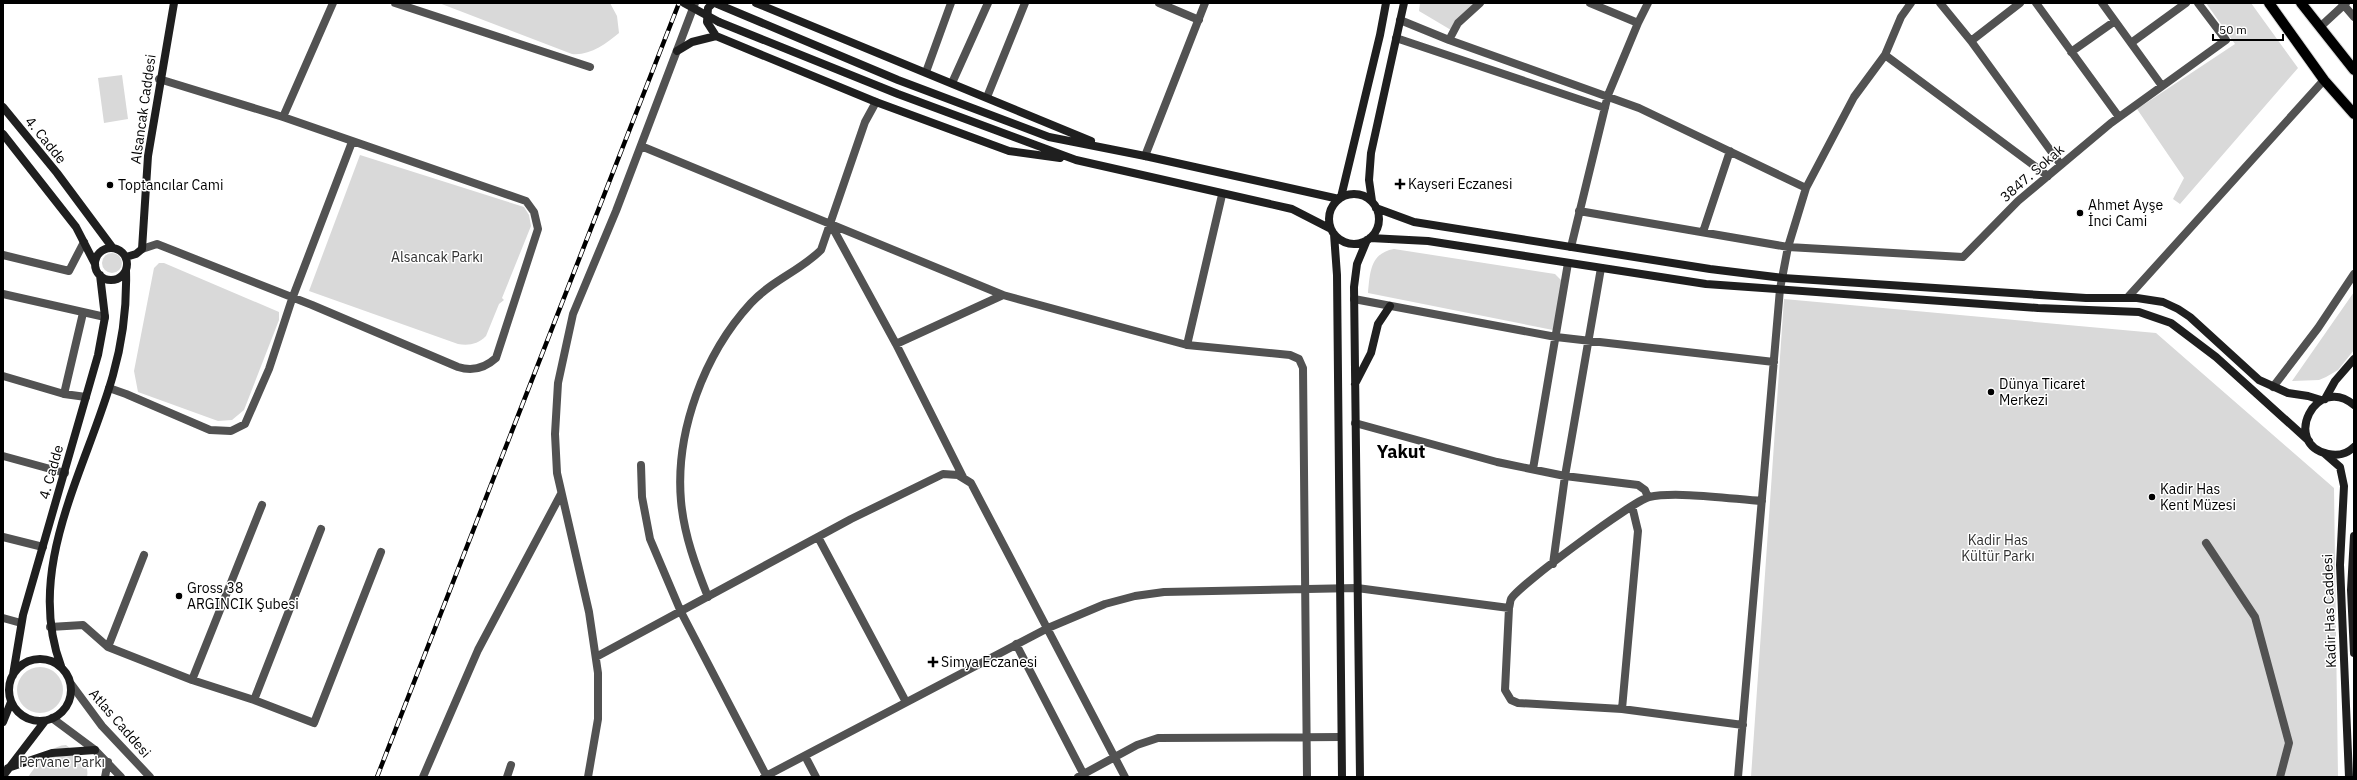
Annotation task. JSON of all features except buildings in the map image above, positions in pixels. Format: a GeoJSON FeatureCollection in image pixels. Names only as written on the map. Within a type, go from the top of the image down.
{"type":"FeatureCollection","features":[{"type":"Feature","properties":{"kind":"main road"},"geometry":{"type":"LineString","coordinates":[[2269,3],[2324,80],[2354,114]]}},
{"type":"Feature","properties":{"kind":"main road"},"geometry":{"type":"LineString","coordinates":[[2301,3],[2354,70]]}},
{"type":"Feature","properties":{"kind":"street","name":"Alsancak Caddesi"},"geometry":{"type":"LineString","coordinates":[[142,248],[148,156],[159,79],[174,3]]}},
{"type":"Feature","properties":{"kind":"street"},"geometry":{"type":"LineString","coordinates":[[282,117],[333,3]]}},
{"type":"Feature","properties":{"kind":"street"},"geometry":{"type":"LineString","coordinates":[[395,3],[590,67]]}},
{"type":"Feature","properties":{"kind":"street"},"geometry":{"type":"LineString","coordinates":[[684,3],[719,22],[898,94],[1076,160]]}},
{"type":"Feature","properties":{"kind":"street"},"geometry":{"type":"LineString","coordinates":[[588,777],[598,719],[596,657],[589,612],[557,473],[555,434],[557,389],[563,351],[572,314],[616,211],[695,3]]}},
{"type":"Feature","properties":{"kind":"street"},"geometry":{"type":"LineString","coordinates":[[716,36],[708,22],[708,8],[714,3],[1008,123],[1050,137],[1340,198],[1358,194],[1374,205],[1414,222],[1710,269],[1783,278],[2086,298],[2128,297],[2163,302],[2178,309],[2258,380],[2288,393],[2323,400],[2341,398],[2354,405]]}},
{"type":"Feature","properties":{"kind":"street"},"geometry":{"type":"LineString","coordinates":[[756,3],[987,97],[1106,148]]}},
{"type":"Feature","properties":{"kind":"street"},"geometry":{"type":"LineString","coordinates":[[926,72],[951,3]]}},
{"type":"Feature","properties":{"kind":"street"},"geometry":{"type":"LineString","coordinates":[[952,83],[988,3]]}},
{"type":"Feature","properties":{"kind":"street"},"geometry":{"type":"LineString","coordinates":[[987,97],[1025,3]]}},
{"type":"Feature","properties":{"kind":"street"},"geometry":{"type":"LineString","coordinates":[[1159,3],[1198,20]]}},
{"type":"Feature","properties":{"kind":"street"},"geometry":{"type":"LineString","coordinates":[[1145,156],[1205,3]]}},
{"type":"Feature","properties":{"kind":"street"},"geometry":{"type":"LineString","coordinates":[[1342,777],[1337,275],[1329,218],[1330,210],[1340,198],[1379,43],[1386,3]]}},
{"type":"Feature","properties":{"kind":"street"},"geometry":{"type":"LineString","coordinates":[[1360,777],[1354,299],[1357,264],[1368,239],[1378,224],[1369,180],[1371,153],[1404,3]]}},
{"type":"Feature","properties":{"kind":"street"},"geometry":{"type":"LineString","coordinates":[[1449,40],[1458,24],[1480,3]]}},
{"type":"Feature","properties":{"kind":"street"},"geometry":{"type":"LineString","coordinates":[[1590,3],[1638,23]]}},
{"type":"Feature","properties":{"kind":"street"},"geometry":{"type":"LineString","coordinates":[[1571,247],[1608,96],[1638,23],[1648,3]]}},
{"type":"Feature","properties":{"kind":"street"},"geometry":{"type":"LineString","coordinates":[[1738,777],[1780,289],[1788,247],[1806,188],[1854,97],[1885,55],[1901,17],[1911,3]]}},
{"type":"Feature","properties":{"kind":"street"},"geometry":{"type":"LineString","coordinates":[[1940,3],[1970,41],[2061,165]]}},
{"type":"Feature","properties":{"kind":"street"},"geometry":{"type":"LineString","coordinates":[[1970,41],[2020,3]]}},
{"type":"Feature","properties":{"kind":"street"},"geometry":{"type":"LineString","coordinates":[[2036,3],[2119,117]]}},
{"type":"Feature","properties":{"kind":"street"},"geometry":{"type":"LineString","coordinates":[[2102,3],[2162,86]]}},
{"type":"Feature","properties":{"kind":"street"},"geometry":{"type":"LineString","coordinates":[[2131,43],[2186,3]]}},
{"type":"Feature","properties":{"kind":"street","name":"3847. Sokak"},"geometry":{"type":"LineString","coordinates":[[1579,211],[1788,247],[1963,257],[2018,201],[2119,117],[2226,40],[2198,3]]}},
{"type":"Feature","properties":{"kind":"street"},"geometry":{"type":"LineString","coordinates":[[2320,27],[2344,4],[2354,17]]}},
{"type":"Feature","properties":{"kind":"street"},"geometry":{"type":"LineString","coordinates":[[1400,20],[1449,40],[1608,96],[1730,151],[1806,188]]}},
{"type":"Feature","properties":{"kind":"street"},"geometry":{"type":"LineString","coordinates":[[2071,52],[2115,21]]}},
{"type":"Feature","properties":{"kind":"street"},"geometry":{"type":"LineString","coordinates":[[677,51],[692,42],[716,36],[876,102],[1009,151],[1076,160],[1292,209],[1332,231],[1347,243],[1356,244],[1368,239]]}},
{"type":"Feature","properties":{"kind":"street"},"geometry":{"type":"LineString","coordinates":[[1396,38],[1605,108]]}},
{"type":"Feature","properties":{"kind":"street"},"geometry":{"type":"LineString","coordinates":[[1885,55],[2048,176]]}},
{"type":"Feature","properties":{"kind":"street"},"geometry":{"type":"LineString","coordinates":[[126,257],[136,254],[142,248],[157,244],[464,369],[482,368],[496,358],[537,234],[537,218],[531,206],[526,201],[282,117],[159,79]]}},
{"type":"Feature","properties":{"kind":"street"},"geometry":{"type":"LineString","coordinates":[[2128,297],[2324,80]]}},
{"type":"Feature","properties":{"kind":"street"},"geometry":{"type":"LineString","coordinates":[[708,597],[693,558],[681,501],[682,461],[693,407],[714,358],[744,310],[763,291],[804,265],[821,250],[865,122],[876,102]]}},
{"type":"Feature","properties":{"kind":"street","name":"4. Cadde"},"geometry":{"type":"LineString","coordinates":[[3,107],[112,247]]}},
{"type":"Feature","properties":{"kind":"street"},"geometry":{"type":"LineString","coordinates":[[3,134],[76,227],[100,275],[105,278],[118,278],[126,270],[126,257],[118,249],[112,247],[100,252],[95,264]]}},
{"type":"Feature","properties":{"kind":"street"},"geometry":{"type":"LineString","coordinates":[[109,388],[210,430],[224,432],[236,429],[245,424],[269,369],[292,298],[352,142]]}},
{"type":"Feature","properties":{"kind":"street"},"geometry":{"type":"LineString","coordinates":[[641,146],[830,222],[1003,295],[1187,346],[1290,355],[1296,357],[1301,362],[1307,777]]}},
{"type":"Feature","properties":{"kind":"street"},"geometry":{"type":"LineString","coordinates":[[1703,232],[1730,151]]}},
{"type":"Feature","properties":{"kind":"street"},"geometry":{"type":"LineString","coordinates":[[1187,346],[1222,194]]}},
{"type":"Feature","properties":{"kind":"street"},"geometry":{"type":"LineString","coordinates":[[830,222],[896,344],[963,477]]}},
{"type":"Feature","properties":{"kind":"street","name":"Kadir Has Caddesi"},"geometry":{"type":"LineString","coordinates":[[1368,239],[1428,241],[1706,284],[2038,308],[2121,310],[2155,316],[2171,323],[2216,357],[2315,448],[2324,453],[2340,468],[2344,486],[2340,565],[2349,777]]}},
{"type":"Feature","properties":{"kind":"street"},"geometry":{"type":"LineString","coordinates":[[3,255],[69,271],[84,242]]}},
{"type":"Feature","properties":{"kind":"street"},"geometry":{"type":"LineString","coordinates":[[1533,469],[1568,263]]}},
{"type":"Feature","properties":{"kind":"street"},"geometry":{"type":"LineString","coordinates":[[1553,564],[1565,476],[1601,268]]}},
{"type":"Feature","properties":{"kind":"street","name":"4. Cadde"},"geometry":{"type":"LineString","coordinates":[[61,666],[50,628],[48,589],[53,558],[109,388],[125,315],[126,270]]}},
{"type":"Feature","properties":{"kind":"street"},"geometry":{"type":"LineString","coordinates":[[2273,387],[2318,328],[2354,274]]}},
{"type":"Feature","properties":{"kind":"street","name":"4. Cadde"},"geometry":{"type":"LineString","coordinates":[[12,675],[21,623],[86,397],[105,317],[100,275]]}},
{"type":"Feature","properties":{"kind":"street"},"geometry":{"type":"LineString","coordinates":[[3,294],[105,317]]}},
{"type":"Feature","properties":{"kind":"street"},"geometry":{"type":"LineString","coordinates":[[896,344],[1003,295]]}},
{"type":"Feature","properties":{"kind":"street"},"geometry":{"type":"LineString","coordinates":[[1354,299],[1556,337],[1774,362]]}},
{"type":"Feature","properties":{"kind":"street"},"geometry":{"type":"LineString","coordinates":[[1355,384],[1372,353],[1378,324],[1390,306]]}},
{"type":"Feature","properties":{"kind":"street"},"geometry":{"type":"LineString","coordinates":[[64,394],[83,313]]}},
{"type":"Feature","properties":{"kind":"street"},"geometry":{"type":"LineString","coordinates":[[2309,441],[2306,422],[2308,413],[2323,400],[2335,381],[2354,359]]}},
{"type":"Feature","properties":{"kind":"street"},"geometry":{"type":"LineString","coordinates":[[3,376],[64,394],[86,397]]}},
{"type":"Feature","properties":{"kind":"street"},"geometry":{"type":"LineString","coordinates":[[1355,423],[1497,462],[1565,476],[1638,485],[1645,490],[1648,498]]}},
{"type":"Feature","properties":{"kind":"street"},"geometry":{"type":"LineString","coordinates":[[2324,453],[2333,455],[2343,454],[2354,447]]}},
{"type":"Feature","properties":{"kind":"street"},"geometry":{"type":"LineString","coordinates":[[3,456],[65,473]]}},
{"type":"Feature","properties":{"kind":"street"},"geometry":{"type":"LineString","coordinates":[[641,465],[642,497],[650,539],[681,612],[765,777],[1016,644],[1048,628],[1105,604],[1150,594],[1357,588],[1509,608]]}},
{"type":"Feature","properties":{"kind":"street"},"geometry":{"type":"LineString","coordinates":[[596,657],[818,537],[943,474],[953,474],[963,477],[971,483],[1125,777]]}},
{"type":"Feature","properties":{"kind":"street"},"geometry":{"type":"LineString","coordinates":[[423,777],[478,650],[562,494]]}},
{"type":"Feature","properties":{"kind":"street"},"geometry":{"type":"LineString","coordinates":[[1743,724],[1622,709],[1518,703],[1509,698],[1505,690],[1509,608],[1511,599],[1553,564],[1607,522],[1648,498],[1702,496],[1762,501]]}},
{"type":"Feature","properties":{"kind":"street"},"geometry":{"type":"LineString","coordinates":[[192,680],[262,505]]}},
{"type":"Feature","properties":{"kind":"street"},"geometry":{"type":"LineString","coordinates":[[1622,709],[1638,531],[1632,506]]}},
{"type":"Feature","properties":{"kind":"street"},"geometry":{"type":"LineString","coordinates":[[254,700],[321,529]]}},
{"type":"Feature","properties":{"kind":"street","name":"Kadir Has Caddesi"},"geometry":{"type":"LineString","coordinates":[[2354,536],[2351,590],[2354,653]]}},
{"type":"Feature","properties":{"kind":"street"},"geometry":{"type":"LineString","coordinates":[[3,537],[43,547]]}},
{"type":"Feature","properties":{"kind":"street"},"geometry":{"type":"LineString","coordinates":[[818,537],[906,702]]}},
{"type":"Feature","properties":{"kind":"street"},"geometry":{"type":"LineString","coordinates":[[2206,543],[2255,617],[2289,743],[2280,777]]}},
{"type":"Feature","properties":{"kind":"street"},"geometry":{"type":"LineString","coordinates":[[50,628],[83,625],[108,647],[192,680],[254,700],[314,723],[381,552]]}},
{"type":"Feature","properties":{"kind":"street"},"geometry":{"type":"LineString","coordinates":[[108,647],[144,556]]}},
{"type":"Feature","properties":{"kind":"street"},"geometry":{"type":"LineString","coordinates":[[3,618],[21,623]]}},
{"type":"Feature","properties":{"kind":"street"},"geometry":{"type":"LineString","coordinates":[[1016,644],[1082,776],[1137,745],[1158,738],[1341,737]]}},
{"type":"Feature","properties":{"kind":"street"},"geometry":{"type":"LineString","coordinates":[[3,722],[12,675],[22,664],[35,659],[48,660],[61,666],[66,672],[71,684],[68,705],[49,720],[8,768],[3,776]]}},
{"type":"Feature","properties":{"kind":"street","name":"Atlas Caddesi"},"geometry":{"type":"LineString","coordinates":[[71,684],[102,726],[150,777]]}},
{"type":"Feature","properties":{"kind":"street"},"geometry":{"type":"LineString","coordinates":[[7,705],[25,717],[49,720],[95,750],[121,777]]}},
{"type":"Feature","properties":{"kind":"street"},"geometry":{"type":"LineString","coordinates":[[8,768],[52,753],[95,750]]}},
{"type":"Feature","properties":{"kind":"street"},"geometry":{"type":"LineString","coordinates":[[805,756],[816,777]]}},
{"type":"Feature","properties":{"kind":"street"},"geometry":{"type":"LineString","coordinates":[[105,777],[108,762]]}},
{"type":"Feature","properties":{"kind":"street"},"geometry":{"type":"LineString","coordinates":[[507,777],[511,765]]}},
{"type":"Feature","properties":{"kind":"green space"},"geometry":{"type":"Polygon","coordinates":[[[439,3],[610,3],[617,16],[619,33],[603,45],[591,51],[572,54],[439,3]]]}},
{"type":"Feature","properties":{"kind":"green space"},"geometry":{"type":"Polygon","coordinates":[[[1420,3],[1478,3],[1451,30],[1419,11],[1420,3]]]}},
{"type":"Feature","properties":{"kind":"green space"},"geometry":{"type":"Polygon","coordinates":[[[2206,3],[2251,3],[2298,68],[2180,204],[2173,199],[2184,178],[2137,109],[2235,44],[2206,3]]]}},
{"type":"Feature","properties":{"kind":"green space"},"geometry":{"type":"Polygon","coordinates":[[[122,75],[128,119],[104,123],[98,78],[122,75]]]}},
{"type":"Feature","properties":{"kind":"green space","name":"Alsancak Parkı"},"geometry":{"type":"Polygon","coordinates":[[[360,155],[524,207],[529,215],[531,226],[502,298],[504,300],[499,304],[486,336],[477,343],[466,345],[458,344],[309,291],[360,155]]]}},
{"type":"Feature","properties":{"kind":"green space"},"geometry":{"type":"Polygon","coordinates":[[[1394,249],[1555,274],[1562,281],[1553,330],[1368,293],[1371,271],[1376,259],[1386,251],[1394,249]]]}},
{"type":"Feature","properties":{"kind":"green space"},"geometry":{"type":"Polygon","coordinates":[[[108,253],[116,253],[122,259],[122,267],[116,273],[108,273],[102,267],[102,259],[108,253]]]}},
{"type":"Feature","properties":{"kind":"green space"},"geometry":{"type":"Polygon","coordinates":[[[159,263],[164,263],[279,312],[279,320],[244,410],[232,420],[218,421],[138,392],[134,371],[154,268],[159,263]]]}},
{"type":"Feature","properties":{"kind":"green space"},"geometry":{"type":"Polygon","coordinates":[[[2354,292],[2354,350],[2338,370],[2326,377],[2319,380],[2292,381],[2354,292]]]}},
{"type":"Feature","properties":{"kind":"green space","name":"Kadir Has Kültür Parkı"},"geometry":{"type":"Polygon","coordinates":[[[1784,299],[2156,333],[2334,488],[2338,777],[1751,777],[1784,299]]]}},
{"type":"Feature","properties":{"kind":"green space"},"geometry":{"type":"Polygon","coordinates":[[[40,667],[53,671],[59,677],[63,690],[59,703],[53,709],[40,713],[27,709],[21,703],[17,690],[21,677],[27,671],[40,667]]]}},
{"type":"Feature","properties":{"kind":"green space","name":"Pervane Parkı"},"geometry":{"type":"Polygon","coordinates":[[[66,745],[85,763],[87,767],[87,777],[28,777],[44,756],[54,748],[66,745]]]}},
{"type":"Feature","properties":{"kind":"railway"},"geometry":{"type":"LineString","coordinates":[[377,777],[679,3]]}},
{"type":"Feature","properties":{"kind":"place","name":"Kayseri Eczanesi"},"geometry":{"type":"Point","coordinates":[1400,184]}},
{"type":"Feature","properties":{"kind":"place","name":"Toptancılar Cami"},"geometry":{"type":"Point","coordinates":[110,185]}},
{"type":"Feature","properties":{"kind":"place","name":"Ahmet Ayşe İnci Cami"},"geometry":{"type":"Point","coordinates":[2080,213]}},
{"type":"Feature","properties":{"kind":"place","name":"Dünya Ticaret Merkezi"},"geometry":{"type":"Point","coordinates":[1991,392]}},
{"type":"Feature","properties":{"kind":"place","name":"Kadir Has Kent Müzesi"},"geometry":{"type":"Point","coordinates":[2152,497]}},
{"type":"Feature","properties":{"kind":"place","name":"Gross 38 ARGINCIK Şubesi"},"geometry":{"type":"Point","coordinates":[179,596]}},
{"type":"Feature","properties":{"kind":"place","name":"Simya Eczanesi"},"geometry":{"type":"Point","coordinates":[933,662]}},
{"type":"Feature","properties":{"kind":"district","name":"Yakut"},"geometry":{"type":"Point","coordinates":[1401,452]}}]}
